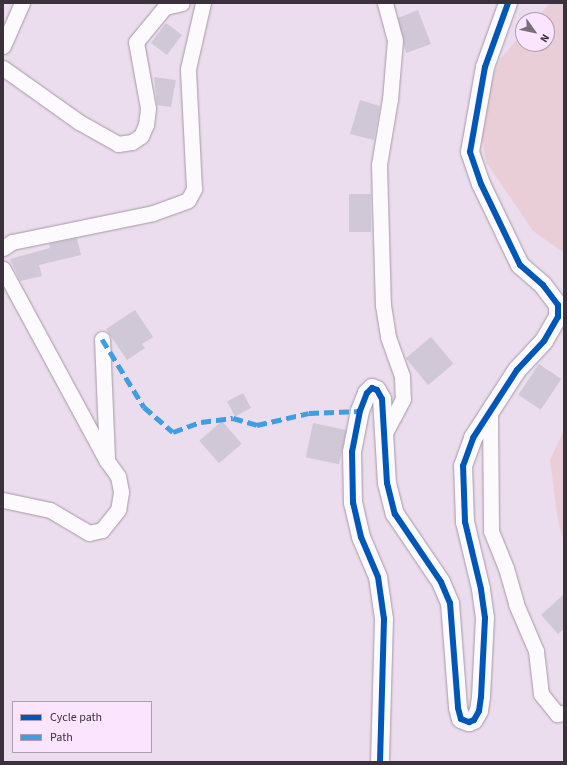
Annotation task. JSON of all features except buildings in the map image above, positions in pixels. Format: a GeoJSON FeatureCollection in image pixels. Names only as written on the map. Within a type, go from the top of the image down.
{"type":"FeatureCollection","features":[{"type":"Feature","properties":{"kind":"street"},"geometry":{"type":"LineString","coordinates":[[3,46],[22,3]]}},
{"type":"Feature","properties":{"kind":"street"},"geometry":{"type":"LineString","coordinates":[[3,68],[79,122],[118,144],[132,142],[141,136],[146,125],[148,108],[136,42],[165,7],[182,3]]}},
{"type":"Feature","properties":{"kind":"street"},"geometry":{"type":"LineString","coordinates":[[3,248],[12,242],[153,213],[188,200],[194,189],[188,69],[203,3]]}},
{"type":"Feature","properties":{"kind":"street"},"geometry":{"type":"LineString","coordinates":[[385,3],[395,40],[390,99],[379,165],[383,305],[388,337],[402,376],[403,399],[385,433]]}},
{"type":"Feature","properties":{"kind":"street"},"geometry":{"type":"LineString","coordinates":[[380,762],[384,619],[378,577],[361,537],[353,503],[352,452],[360,411],[367,393],[372,388],[378,390],[382,399],[387,483],[395,514],[441,582],[450,603],[458,708],[461,719],[469,722],[474,720],[479,711],[485,618],[482,589],[464,522],[463,466],[473,438],[517,370],[544,341],[558,317],[558,305],[542,285],[520,265],[481,184],[470,152],[485,67],[508,3]]}},
{"type":"Feature","properties":{"kind":"street"},"geometry":{"type":"LineString","coordinates":[[3,269],[107,461],[118,476],[121,492],[118,510],[102,530],[89,533],[50,510],[3,500]]}},
{"type":"Feature","properties":{"kind":"street"},"geometry":{"type":"LineString","coordinates":[[102,339],[107,461]]}},
{"type":"Feature","properties":{"kind":"street"},"geometry":{"type":"LineString","coordinates":[[490,412],[491,531],[506,568],[513,597],[536,651],[541,694],[557,714],[564,713]]}},
{"type":"Feature","properties":{"kind":"shaded area"},"geometry":{"type":"Polygon","coordinates":[[[550,3],[564,3],[564,253],[533,231],[486,162],[478,115],[500,59],[515,42],[515,52],[555,52],[555,12],[542,12],[550,3]]]}},
{"type":"Feature","properties":{"kind":"shaded area"},"geometry":{"type":"Polygon","coordinates":[[[564,430],[564,542],[558,521],[550,460],[564,430]]]}},
{"type":"Feature","properties":{"kind":"marked path"},"geometry":{"type":"LineString","coordinates":[[102,339],[144,407],[173,432],[201,422],[233,418],[257,425],[309,413],[360,411]]}},
{"type":"Feature","properties":{"kind":"cycle path"},"geometry":{"type":"LineString","coordinates":[[380,762],[384,619],[378,577],[361,537],[353,503],[352,452],[360,411],[367,393],[372,388],[377,390],[382,399],[387,483],[395,514],[441,582],[450,603],[458,708],[461,719],[469,722],[474,720],[479,711],[485,618],[481,589],[465,522],[463,466],[473,438],[517,370],[544,341],[558,317],[558,305],[543,285],[520,265],[481,184],[470,152],[485,67],[508,3]]}}]}
